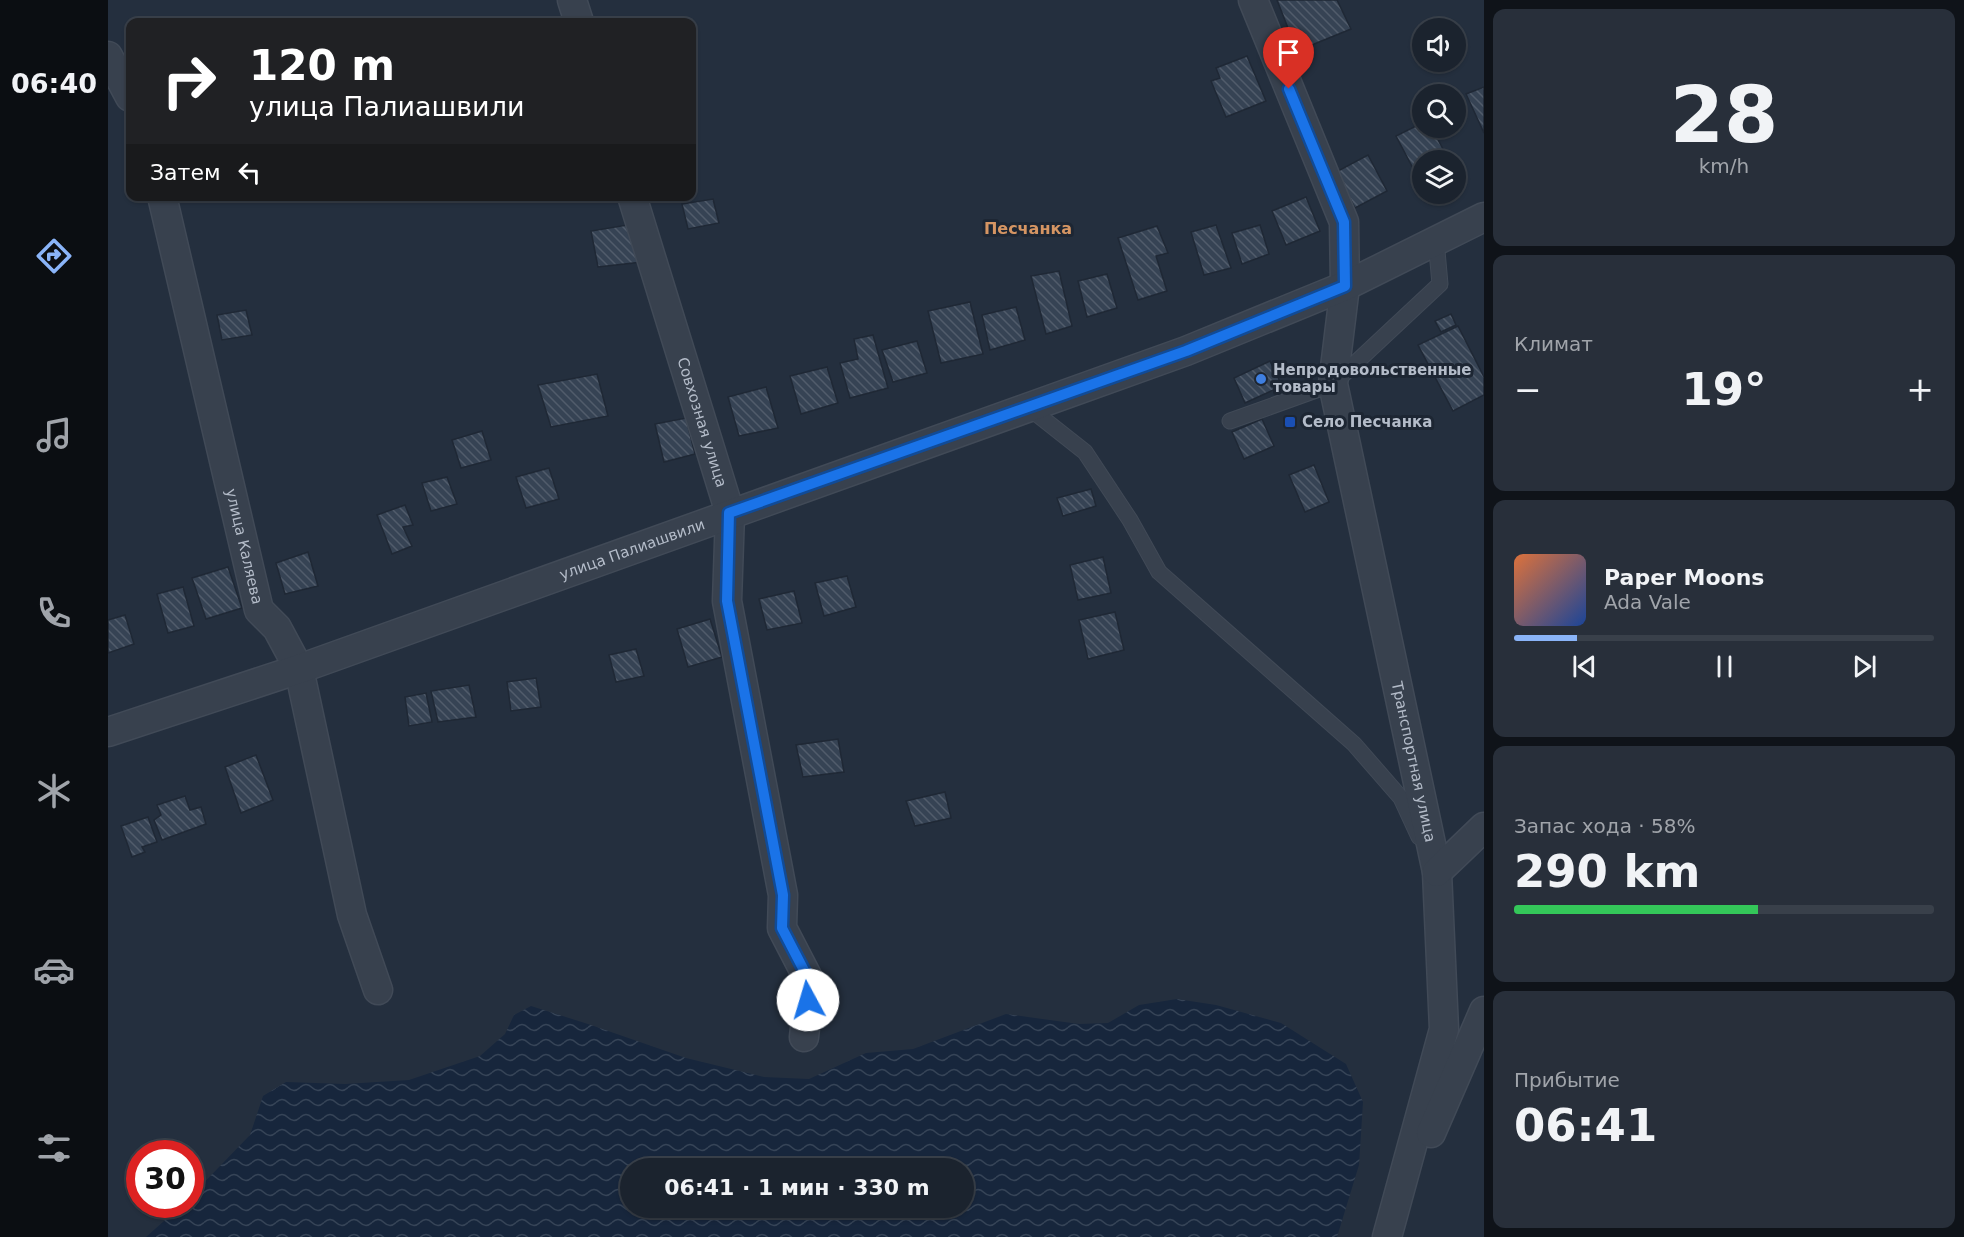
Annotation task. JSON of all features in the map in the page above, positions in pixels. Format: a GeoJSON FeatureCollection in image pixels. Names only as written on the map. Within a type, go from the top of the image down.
{"type":"FeatureCollection","features":[{"type":"Feature","properties":{"kind":"street"},"geometry":{"type":"LineString","coordinates":[[572,0],[578,18]]}},
{"type":"Feature","properties":{"kind":"street","name":"Транспортная улица"},"geometry":{"type":"LineString","coordinates":[[1253,0],[1344,222],[1345,286],[1333,384],[1437,873],[1444,1029],[1390,1229]]}},
{"type":"Feature","properties":{"kind":"street"},"geometry":{"type":"LineString","coordinates":[[108,56],[126,90]]}},
{"type":"Feature","properties":{"kind":"street","name":"улица Каляева"},"geometry":{"type":"LineString","coordinates":[[163,201],[260,610],[277,628],[299,669],[352,915],[378,990]]}},
{"type":"Feature","properties":{"kind":"street","name":"Совхозная улица"},"geometry":{"type":"LineString","coordinates":[[634,201],[729,513],[727,601],[783,895],[782,928],[810,982],[804,1037]]}},
{"type":"Feature","properties":{"kind":"street","name":"улица Палиашвили"},"geometry":{"type":"LineString","coordinates":[[108,732],[299,669],[1186,351],[1345,286],[1484,217]]}},
{"type":"Feature","properties":{"kind":"street"},"geometry":{"type":"LineString","coordinates":[[1437,873],[1484,827]]}},
{"type":"Feature","properties":{"kind":"street"},"geometry":{"type":"LineString","coordinates":[[1390,1229],[1484,1011]]}},
{"type":"Feature","properties":{"kind":"lane"},"geometry":{"type":"LineString","coordinates":[[1230,421],[1333,384],[1440,284],[1436,240]]}},
{"type":"Feature","properties":{"kind":"lane"},"geometry":{"type":"LineString","coordinates":[[1028,407],[1085,452],[1130,520],[1159,572],[1354,744],[1401,798],[1437,873]]}},
{"type":"Feature","properties":{"kind":"water"},"geometry":{"type":"Polygon","coordinates":[[[1177,999],[1216,1005],[1281,1023],[1346,1064],[1363,1102],[1359,1165],[1337,1237],[146,1237],[167,1218],[204,1218],[204,1183],[250,1135],[263,1096],[286,1082],[345,1084],[409,1080],[480,1056],[505,1034],[514,1015],[531,1006],[686,1058],[764,1077],[809,1079],[866,1053],[913,1049],[1006,1014],[1079,1024],[1108,1023],[1139,1005],[1177,999]]]}},
{"type":"Feature","properties":{"kind":"building"},"geometry":{"type":"Polygon","coordinates":[[[1277,0],[1337,0],[1351,29],[1297,51],[1277,0]]]}},
{"type":"Feature","properties":{"kind":"building"},"geometry":{"type":"Polygon","coordinates":[[[1247,56],[1266,101],[1226,117],[1211,81],[1220,78],[1216,68],[1247,56]]]}},
{"type":"Feature","properties":{"kind":"building"},"geometry":{"type":"Polygon","coordinates":[[[1484,87],[1484,133],[1466,94],[1484,87]]]}},
{"type":"Feature","properties":{"kind":"building"},"geometry":{"type":"Polygon","coordinates":[[[1412,128],[1412,138],[1437,138],[1443,150],[1412,150],[1412,166],[1396,136],[1412,128]]]}},
{"type":"Feature","properties":{"kind":"building"},"geometry":{"type":"Polygon","coordinates":[[[1368,155],[1387,191],[1355,208],[1336,172],[1368,155]]]}},
{"type":"Feature","properties":{"kind":"building"},"geometry":{"type":"Polygon","coordinates":[[[1306,197],[1320,231],[1286,245],[1272,211],[1306,197]]]}},
{"type":"Feature","properties":{"kind":"building"},"geometry":{"type":"Polygon","coordinates":[[[713,199],[719,223],[688,229],[682,204],[713,199]]]}},
{"type":"Feature","properties":{"kind":"building"},"geometry":{"type":"Polygon","coordinates":[[[633,224],[642,262],[598,267],[591,231],[633,224]]]}},
{"type":"Feature","properties":{"kind":"building"},"geometry":{"type":"Polygon","coordinates":[[[1216,225],[1231,268],[1204,275],[1191,232],[1216,225]]]}},
{"type":"Feature","properties":{"kind":"building"},"geometry":{"type":"Polygon","coordinates":[[[1260,225],[1269,254],[1242,264],[1232,233],[1260,225]]]}},
{"type":"Feature","properties":{"kind":"building"},"geometry":{"type":"Polygon","coordinates":[[[1157,226],[1168,253],[1156,256],[1167,291],[1138,300],[1118,238],[1157,226]]]}},
{"type":"Feature","properties":{"kind":"building"},"geometry":{"type":"Polygon","coordinates":[[[1059,271],[1072,326],[1046,334],[1031,276],[1059,271]]]}},
{"type":"Feature","properties":{"kind":"building"},"geometry":{"type":"Polygon","coordinates":[[[1107,274],[1117,308],[1087,317],[1078,281],[1107,274]]]}},
{"type":"Feature","properties":{"kind":"building"},"geometry":{"type":"Polygon","coordinates":[[[970,302],[983,354],[941,363],[928,311],[970,302]]]}},
{"type":"Feature","properties":{"kind":"building"},"geometry":{"type":"Polygon","coordinates":[[[1016,307],[1025,340],[990,350],[982,315],[1016,307]]]}},
{"type":"Feature","properties":{"kind":"building"},"geometry":{"type":"Polygon","coordinates":[[[246,310],[252,335],[222,340],[217,315],[246,310]]]}},
{"type":"Feature","properties":{"kind":"building"},"geometry":{"type":"Polygon","coordinates":[[[1451,314],[1456,325],[1441,332],[1435,321],[1451,314]]]}},
{"type":"Feature","properties":{"kind":"building"},"geometry":{"type":"Polygon","coordinates":[[[1458,326],[1484,377],[1484,395],[1453,411],[1418,345],[1458,326]]]}},
{"type":"Feature","properties":{"kind":"building"},"geometry":{"type":"Polygon","coordinates":[[[873,335],[888,388],[850,398],[840,363],[858,359],[854,339],[873,335]]]}},
{"type":"Feature","properties":{"kind":"building"},"geometry":{"type":"Polygon","coordinates":[[[917,341],[927,373],[893,382],[882,350],[917,341]]]}},
{"type":"Feature","properties":{"kind":"building"},"geometry":{"type":"Polygon","coordinates":[[[1270,361],[1282,386],[1245,403],[1234,378],[1270,361]]]}},
{"type":"Feature","properties":{"kind":"building"},"geometry":{"type":"Polygon","coordinates":[[[827,367],[838,403],[801,414],[790,376],[827,367]]]}},
{"type":"Feature","properties":{"kind":"building"},"geometry":{"type":"Polygon","coordinates":[[[597,374],[608,416],[551,427],[538,385],[597,374]]]}},
{"type":"Feature","properties":{"kind":"building"},"geometry":{"type":"Polygon","coordinates":[[[766,387],[778,428],[739,436],[728,397],[766,387]]]}},
{"type":"Feature","properties":{"kind":"building"},"geometry":{"type":"Polygon","coordinates":[[[686,418],[695,454],[664,462],[655,424],[686,418]]]}},
{"type":"Feature","properties":{"kind":"building"},"geometry":{"type":"Polygon","coordinates":[[[1262,419],[1274,446],[1244,459],[1232,432],[1262,419]]]}},
{"type":"Feature","properties":{"kind":"building"},"geometry":{"type":"Polygon","coordinates":[[[482,431],[491,460],[461,468],[452,440],[482,431]]]}},
{"type":"Feature","properties":{"kind":"building"},"geometry":{"type":"Polygon","coordinates":[[[1314,465],[1329,502],[1305,512],[1289,475],[1314,465]]]}},
{"type":"Feature","properties":{"kind":"building"},"geometry":{"type":"Polygon","coordinates":[[[549,468],[559,499],[526,508],[516,477],[549,468]]]}},
{"type":"Feature","properties":{"kind":"building"},"geometry":{"type":"Polygon","coordinates":[[[447,477],[457,504],[431,511],[422,483],[447,477]]]}},
{"type":"Feature","properties":{"kind":"building"},"geometry":{"type":"Polygon","coordinates":[[[1091,489],[1096,506],[1063,516],[1057,498],[1091,489]]]}},
{"type":"Feature","properties":{"kind":"building"},"geometry":{"type":"Polygon","coordinates":[[[405,505],[413,525],[403,527],[412,546],[392,554],[377,515],[405,505]]]}},
{"type":"Feature","properties":{"kind":"building"},"geometry":{"type":"Polygon","coordinates":[[[308,552],[318,586],[285,594],[276,563],[308,552]]]}},
{"type":"Feature","properties":{"kind":"building"},"geometry":{"type":"Polygon","coordinates":[[[1103,557],[1111,593],[1078,600],[1070,565],[1103,557]]]}},
{"type":"Feature","properties":{"kind":"building"},"geometry":{"type":"Polygon","coordinates":[[[228,567],[242,608],[206,619],[192,578],[228,567]]]}},
{"type":"Feature","properties":{"kind":"building"},"geometry":{"type":"Polygon","coordinates":[[[847,576],[856,607],[824,616],[815,583],[847,576]]]}},
{"type":"Feature","properties":{"kind":"building"},"geometry":{"type":"Polygon","coordinates":[[[183,587],[194,626],[168,633],[157,594],[183,587]]]}},
{"type":"Feature","properties":{"kind":"building"},"geometry":{"type":"Polygon","coordinates":[[[794,591],[802,623],[767,630],[759,599],[794,591]]]}},
{"type":"Feature","properties":{"kind":"building"},"geometry":{"type":"Polygon","coordinates":[[[1115,612],[1124,650],[1088,659],[1079,620],[1115,612]]]}},
{"type":"Feature","properties":{"kind":"building"},"geometry":{"type":"Polygon","coordinates":[[[125,615],[134,644],[108,653],[108,620],[125,615]]]}},
{"type":"Feature","properties":{"kind":"building"},"geometry":{"type":"Polygon","coordinates":[[[710,619],[722,657],[688,667],[677,629],[710,619]]]}},
{"type":"Feature","properties":{"kind":"building"},"geometry":{"type":"Polygon","coordinates":[[[636,649],[644,676],[616,682],[609,655],[636,649]]]}},
{"type":"Feature","properties":{"kind":"building"},"geometry":{"type":"Polygon","coordinates":[[[536,678],[541,707],[511,711],[507,682],[536,678]]]}},
{"type":"Feature","properties":{"kind":"building"},"geometry":{"type":"Polygon","coordinates":[[[469,685],[476,717],[438,722],[431,691],[469,685]]]}},
{"type":"Feature","properties":{"kind":"building"},"geometry":{"type":"Polygon","coordinates":[[[426,693],[432,722],[409,726],[405,697],[426,693]]]}},
{"type":"Feature","properties":{"kind":"building"},"geometry":{"type":"Polygon","coordinates":[[[838,739],[844,772],[803,777],[796,745],[838,739]]]}},
{"type":"Feature","properties":{"kind":"building"},"geometry":{"type":"Polygon","coordinates":[[[256,755],[273,800],[241,813],[225,767],[256,755]]]}},
{"type":"Feature","properties":{"kind":"building"},"geometry":{"type":"Polygon","coordinates":[[[945,792],[951,818],[915,826],[906,801],[945,792]]]}},
{"type":"Feature","properties":{"kind":"building"},"geometry":{"type":"Polygon","coordinates":[[[185,796],[190,810],[201,807],[206,824],[162,840],[154,820],[161,815],[157,805],[185,796]]]}},
{"type":"Feature","properties":{"kind":"building"},"geometry":{"type":"Polygon","coordinates":[[[148,817],[157,842],[142,847],[145,852],[132,857],[121,826],[148,817]]]}},
{"type":"Feature","properties":{"kind":"place","name":"Непродовольственные товары"},"geometry":{"type":"Point","coordinates":[1261,379]}},
{"type":"Feature","properties":{"kind":"place","name":"Село Песчанка"},"geometry":{"type":"Point","coordinates":[1290,422]}},
{"type":"Feature","properties":{"kind":"district","name":"Песчанка"},"geometry":{"type":"Point","coordinates":[1028,228]}},
{"type":"Feature","properties":{"kind":"route"},"geometry":{"type":"LineString","coordinates":[[808,1000],[810,982],[782,928],[783,895],[727,601],[729,513],[1186,351],[1345,286],[1344,222],[1289,89]]}}]}
